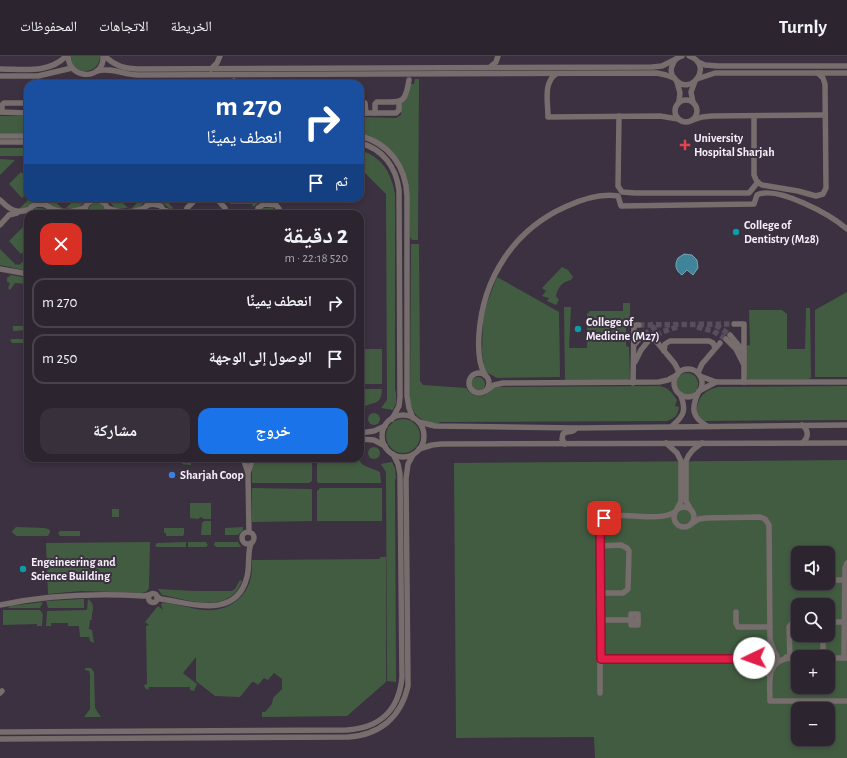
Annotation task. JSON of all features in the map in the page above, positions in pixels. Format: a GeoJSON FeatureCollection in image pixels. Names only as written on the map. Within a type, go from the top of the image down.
{"type":"FeatureCollection","features":[{"type":"Feature","properties":{"kind":"street"},"geometry":{"type":"LineString","coordinates":[[0,70],[44,69],[57,64],[67,56],[72,68],[85,75],[107,69],[125,74],[138,75],[657,73],[666,75],[686,85],[715,73],[847,72]]}},
{"type":"Feature","properties":{"kind":"street"},"geometry":{"type":"LineString","coordinates":[[97,71],[101,66],[104,56],[114,64],[132,69],[657,66],[667,64],[682,56]]}},
{"type":"Feature","properties":{"kind":"street"},"geometry":{"type":"LineString","coordinates":[[211,69],[217,63],[220,56]]}},
{"type":"Feature","properties":{"kind":"street"},"geometry":{"type":"LineString","coordinates":[[220,56],[222,63],[228,69]]}},
{"type":"Feature","properties":{"kind":"street"},"geometry":{"type":"LineString","coordinates":[[498,56],[502,64],[506,67]]}},
{"type":"Feature","properties":{"kind":"street"},"geometry":{"type":"LineString","coordinates":[[490,67],[496,62],[498,56]]}},
{"type":"Feature","properties":{"kind":"street"},"geometry":{"type":"LineString","coordinates":[[689,56],[705,65],[718,66],[847,66]]}},
{"type":"Feature","properties":{"kind":"street"},"geometry":{"type":"LineString","coordinates":[[660,116],[668,113],[679,101],[680,93],[671,71],[673,63],[676,59]]}},
{"type":"Feature","properties":{"kind":"street"},"geometry":{"type":"LineString","coordinates":[[692,120],[697,114],[691,92],[700,70],[698,62]]}},
{"type":"Feature","properties":{"kind":"street"},"geometry":{"type":"LineString","coordinates":[[0,76],[38,76],[72,68]]}},
{"type":"Feature","properties":{"kind":"street"},"geometry":{"type":"LineString","coordinates":[[754,116],[754,175],[758,182],[762,185],[818,196],[823,194],[826,190],[825,84],[823,78],[818,73]]}},
{"type":"Feature","properties":{"kind":"street"},"geometry":{"type":"LineString","coordinates":[[825,84],[833,73]]}},
{"type":"Feature","properties":{"kind":"street"},"geometry":{"type":"LineString","coordinates":[[540,74],[548,85]]}},
{"type":"Feature","properties":{"kind":"street"},"geometry":{"type":"LineString","coordinates":[[556,74],[550,78],[548,85],[548,116],[660,116],[678,119],[685,122],[712,116],[825,115]]}},
{"type":"Feature","properties":{"kind":"street"},"geometry":{"type":"LineString","coordinates":[[375,113],[375,104],[377,102],[399,102],[403,100],[407,93],[409,80]]}},
{"type":"Feature","properties":{"kind":"street"},"geometry":{"type":"LineString","coordinates":[[679,101],[688,99],[703,113],[712,116]]}},
{"type":"Feature","properties":{"kind":"street"},"geometry":{"type":"LineString","coordinates":[[364,113],[397,112],[399,110],[399,102]]}},
{"type":"Feature","properties":{"kind":"street"},"geometry":{"type":"LineString","coordinates":[[24,103],[1,104],[1,112],[24,113]]}},
{"type":"Feature","properties":{"kind":"street"},"geometry":{"type":"LineString","coordinates":[[674,108],[678,119]]}},
{"type":"Feature","properties":{"kind":"street"},"geometry":{"type":"LineString","coordinates":[[619,116],[618,186],[622,192],[749,193],[758,182]]}},
{"type":"Feature","properties":{"kind":"street"},"geometry":{"type":"LineString","coordinates":[[0,136],[24,136]]}},
{"type":"Feature","properties":{"kind":"street"},"geometry":{"type":"LineString","coordinates":[[364,138],[380,144],[391,154],[400,167],[405,181],[407,396],[409,408],[414,418]]}},
{"type":"Feature","properties":{"kind":"street"},"geometry":{"type":"LineString","coordinates":[[0,142],[24,142]]}},
{"type":"Feature","properties":{"kind":"street"},"geometry":{"type":"LineString","coordinates":[[364,145],[376,150],[386,159],[394,170],[400,190],[400,397],[397,411],[385,426],[374,431],[364,432]]}},
{"type":"Feature","properties":{"kind":"street"},"geometry":{"type":"LineString","coordinates":[[487,390],[489,383],[481,368],[479,338],[483,307],[493,278],[503,260],[516,242],[532,227],[551,214],[572,204],[596,196],[608,194],[618,196],[620,206],[754,204],[756,195],[761,193],[784,196],[810,206],[825,213],[847,229]]}},
{"type":"Feature","properties":{"kind":"street"},"geometry":{"type":"LineString","coordinates":[[0,200],[12,211],[24,211]]}},
{"type":"Feature","properties":{"kind":"street"},"geometry":{"type":"LineString","coordinates":[[78,210],[85,207],[89,202]]}},
{"type":"Feature","properties":{"kind":"street"},"geometry":{"type":"LineString","coordinates":[[187,210],[193,202]]}},
{"type":"Feature","properties":{"kind":"street"},"geometry":{"type":"LineString","coordinates":[[220,202],[225,207],[225,210]]}},
{"type":"Feature","properties":{"kind":"street"},"geometry":{"type":"LineString","coordinates":[[30,210],[33,206],[38,204],[46,205],[56,210]]}},
{"type":"Feature","properties":{"kind":"street"},"geometry":{"type":"LineString","coordinates":[[138,210],[147,205],[155,204],[161,206],[164,210]]}},
{"type":"Feature","properties":{"kind":"street"},"geometry":{"type":"LineString","coordinates":[[260,210],[264,204],[274,204],[279,210]]}},
{"type":"Feature","properties":{"kind":"street"},"geometry":{"type":"LineString","coordinates":[[0,225],[11,214],[24,213]]}},
{"type":"Feature","properties":{"kind":"street"},"geometry":{"type":"LineString","coordinates":[[0,269],[24,273]]}},
{"type":"Feature","properties":{"kind":"street"},"geometry":{"type":"LineString","coordinates":[[734,324],[744,324],[744,382]]}},
{"type":"Feature","properties":{"kind":"street"},"geometry":{"type":"LineString","coordinates":[[633,383],[634,326],[639,325]]}},
{"type":"Feature","properties":{"kind":"street"},"geometry":{"type":"LineString","coordinates":[[634,345],[644,334]]}},
{"type":"Feature","properties":{"kind":"street"},"geometry":{"type":"LineString","coordinates":[[744,352],[728,337],[736,349],[744,367]]}},
{"type":"Feature","properties":{"kind":"street"},"geometry":{"type":"LineString","coordinates":[[634,366],[638,355],[649,340]]}},
{"type":"Feature","properties":{"kind":"street"},"geometry":{"type":"LineString","coordinates":[[656,341],[676,366],[678,374],[675,385],[684,403],[684,412],[680,419],[672,426]]}},
{"type":"Feature","properties":{"kind":"street"},"geometry":{"type":"LineString","coordinates":[[664,350],[665,344],[670,341],[709,341],[713,343],[715,348]]}},
{"type":"Feature","properties":{"kind":"street"},"geometry":{"type":"LineString","coordinates":[[708,426],[698,420],[694,412],[694,403],[702,384],[699,374],[700,367],[720,343]]}},
{"type":"Feature","properties":{"kind":"street"},"geometry":{"type":"LineString","coordinates":[[480,359],[470,381],[472,390],[481,393],[494,385],[503,383]]}},
{"type":"Feature","properties":{"kind":"street"},"geometry":{"type":"LineString","coordinates":[[473,376],[481,374],[494,381],[503,383],[633,383],[659,382],[668,380],[689,369],[716,382],[847,382]]}},
{"type":"Feature","properties":{"kind":"street"},"geometry":{"type":"LineString","coordinates":[[659,382],[688,396],[695,395],[716,382]]}},
{"type":"Feature","properties":{"kind":"street"},"geometry":{"type":"LineString","coordinates":[[392,418],[402,415],[414,418],[419,422],[435,426],[576,428],[847,425]]}},
{"type":"Feature","properties":{"kind":"street"},"geometry":{"type":"LineString","coordinates":[[419,422],[424,436],[419,450]]}},
{"type":"Feature","properties":{"kind":"street"},"geometry":{"type":"LineString","coordinates":[[802,425],[807,429],[808,434],[807,438],[802,443]]}},
{"type":"Feature","properties":{"kind":"street"},"geometry":{"type":"LineString","coordinates":[[385,426],[383,437],[385,446]]}},
{"type":"Feature","properties":{"kind":"street"},"geometry":{"type":"LineString","coordinates":[[565,444],[562,439],[563,434],[566,432],[573,432],[576,428]]}},
{"type":"Feature","properties":{"kind":"street"},"geometry":{"type":"LineString","coordinates":[[0,732],[356,730],[376,723],[386,715],[392,709],[399,694],[402,677],[400,474],[398,464],[393,454],[385,446],[374,440],[364,439]]}},
{"type":"Feature","properties":{"kind":"street"},"geometry":{"type":"LineString","coordinates":[[666,443],[677,453],[681,461],[681,500],[673,518],[676,524]]}},
{"type":"Feature","properties":{"kind":"street"},"geometry":{"type":"LineString","coordinates":[[691,524],[694,517],[686,501],[686,461],[690,453],[702,443]]}},
{"type":"Feature","properties":{"kind":"street"},"geometry":{"type":"LineString","coordinates":[[393,454],[403,457],[412,455],[419,450],[436,444],[847,443]]}},
{"type":"Feature","properties":{"kind":"street"},"geometry":{"type":"LineString","coordinates":[[0,739],[357,737],[381,728],[394,717],[403,702],[408,686],[406,474],[412,455]]}},
{"type":"Feature","properties":{"kind":"street"},"geometry":{"type":"LineString","coordinates":[[244,462],[248,473],[249,532]]}},
{"type":"Feature","properties":{"kind":"street"},"geometry":{"type":"LineString","coordinates":[[248,473],[252,462]]}},
{"type":"Feature","properties":{"kind":"street"},"geometry":{"type":"LineString","coordinates":[[600,693],[601,521],[604,518],[614,516],[670,515],[683,507],[700,517],[706,518]]}},
{"type":"Feature","properties":{"kind":"street"},"geometry":{"type":"LineString","coordinates":[[660,516],[670,519],[678,526],[685,527],[699,519],[706,518],[760,517],[768,522],[770,640],[769,644],[758,657],[749,659]]}},
{"type":"Feature","properties":{"kind":"street"},"geometry":{"type":"LineString","coordinates":[[248,543],[242,539],[245,533],[249,532]]}},
{"type":"Feature","properties":{"kind":"street"},"geometry":{"type":"LineString","coordinates":[[248,543],[254,540],[253,534],[249,532]]}},
{"type":"Feature","properties":{"kind":"street"},"geometry":{"type":"LineString","coordinates":[[0,605],[32,599],[68,595],[97,594],[147,597],[153,593],[158,598],[210,607],[220,605],[230,601],[241,590],[246,581],[248,571],[248,543]]}},
{"type":"Feature","properties":{"kind":"street"},"geometry":{"type":"LineString","coordinates":[[600,546],[621,545],[629,551],[628,589],[623,593],[600,593]]}},
{"type":"Feature","properties":{"kind":"street"},"geometry":{"type":"LineString","coordinates":[[835,658],[846,658],[845,568],[847,563]]}},
{"type":"Feature","properties":{"kind":"street"},"geometry":{"type":"LineString","coordinates":[[835,580],[845,580]]}},
{"type":"Feature","properties":{"kind":"street"},"geometry":{"type":"LineString","coordinates":[[736,612],[736,623],[738,627],[770,627]]}},
{"type":"Feature","properties":{"kind":"street"},"geometry":{"type":"LineString","coordinates":[[601,620],[638,620]]}},
{"type":"Feature","properties":{"kind":"street"},"geometry":{"type":"LineString","coordinates":[[835,622],[846,622]]}},
{"type":"Feature","properties":{"kind":"street"},"geometry":{"type":"LineString","coordinates":[[790,658],[789,627],[791,624]]}},
{"type":"Feature","properties":{"kind":"street"},"geometry":{"type":"LineString","coordinates":[[770,640],[778,658],[776,664]]}},
{"type":"Feature","properties":{"kind":"street"},"geometry":{"type":"LineString","coordinates":[[763,652],[769,650],[790,658]]}},
{"type":"Feature","properties":{"kind":"street"},"geometry":{"type":"LineString","coordinates":[[763,652],[761,660],[768,670],[770,678]]}},
{"type":"Feature","properties":{"kind":"street"},"geometry":{"type":"LineString","coordinates":[[790,658],[780,660],[772,669],[770,678],[770,701],[847,701]]}},
{"type":"Feature","properties":{"kind":"street"},"geometry":{"type":"LineString","coordinates":[[601,659],[749,659],[759,661],[768,667],[776,664]]}},
{"type":"Feature","properties":{"kind":"street"},"geometry":{"type":"LineString","coordinates":[[143,738],[148,735],[157,734],[158,731]]}},
{"type":"Feature","properties":{"kind":"green space"},"geometry":{"type":"Polygon","coordinates":[[[71,56],[100,56],[99,63],[95,67],[91,70],[85,71],[75,67],[72,63],[71,56]]]}},
{"type":"Feature","properties":{"kind":"green space"},"geometry":{"type":"Polygon","coordinates":[[[415,79],[419,79],[418,240],[412,240],[410,237],[409,193],[406,178],[380,142],[364,135],[364,117],[396,118],[401,115],[401,104],[409,93],[410,84],[414,84],[415,79]]]}},
{"type":"Feature","properties":{"kind":"green space"},"geometry":{"type":"Polygon","coordinates":[[[0,116],[24,116],[24,133],[0,133],[0,116]]]}},
{"type":"Feature","properties":{"kind":"green space"},"geometry":{"type":"Polygon","coordinates":[[[0,148],[24,148],[24,156],[0,156],[0,148]]]}},
{"type":"Feature","properties":{"kind":"green space"},"geometry":{"type":"Polygon","coordinates":[[[364,152],[380,161],[384,166],[391,179],[395,194],[396,403],[393,410],[381,408],[387,400],[386,194],[364,172],[364,152]]]}},
{"type":"Feature","properties":{"kind":"green space"},"geometry":{"type":"Polygon","coordinates":[[[0,159],[15,160],[0,175],[0,159]]]}},
{"type":"Feature","properties":{"kind":"green space"},"geometry":{"type":"Polygon","coordinates":[[[21,172],[24,175],[24,196],[22,198],[9,184],[21,172]]]}},
{"type":"Feature","properties":{"kind":"green space"},"geometry":{"type":"Polygon","coordinates":[[[26,202],[35,202],[31,203],[25,209],[19,209],[26,202]]]}},
{"type":"Feature","properties":{"kind":"green space"},"geometry":{"type":"Polygon","coordinates":[[[44,202],[55,202],[62,208],[57,208],[44,202]]]}},
{"type":"Feature","properties":{"kind":"green space"},"geometry":{"type":"Polygon","coordinates":[[[72,202],[84,202],[77,209],[66,208],[72,202]]]}},
{"type":"Feature","properties":{"kind":"green space"},"geometry":{"type":"Polygon","coordinates":[[[110,202],[122,202],[128,208],[115,208],[110,202]]]}},
{"type":"Feature","properties":{"kind":"green space"},"geometry":{"type":"Polygon","coordinates":[[[138,202],[145,202],[138,208],[132,208],[138,202]]]}},
{"type":"Feature","properties":{"kind":"green space"},"geometry":{"type":"Polygon","coordinates":[[[162,202],[168,202],[173,208],[169,208],[162,202]]]}},
{"type":"Feature","properties":{"kind":"green space"},"geometry":{"type":"Polygon","coordinates":[[[228,202],[260,202],[253,207],[252,204],[231,204],[228,202]]]}},
{"type":"Feature","properties":{"kind":"green space"},"geometry":{"type":"Polygon","coordinates":[[[94,203],[99,203],[105,210],[89,210],[89,207],[94,203]]]}},
{"type":"Feature","properties":{"kind":"green space"},"geometry":{"type":"Polygon","coordinates":[[[36,208],[46,210],[33,210],[36,208]]]}},
{"type":"Feature","properties":{"kind":"green space"},"geometry":{"type":"Polygon","coordinates":[[[273,208],[274,210],[261,210],[273,208]]]}},
{"type":"Feature","properties":{"kind":"green space"},"geometry":{"type":"Polygon","coordinates":[[[23,227],[24,228],[24,251],[21,254],[9,241],[23,227]]]}},
{"type":"Feature","properties":{"kind":"green space"},"geometry":{"type":"Polygon","coordinates":[[[411,244],[419,244],[420,381],[423,385],[466,388],[472,394],[477,396],[485,395],[490,388],[500,387],[660,386],[668,389],[677,400],[675,406],[679,407],[677,414],[667,421],[440,422],[437,425],[423,420],[413,411],[410,400],[411,244]]]}},
{"type":"Feature","properties":{"kind":"green space"},"geometry":{"type":"Polygon","coordinates":[[[0,249],[16,265],[19,265],[24,261],[24,270],[0,265],[0,249]]]}},
{"type":"Feature","properties":{"kind":"green space"},"geometry":{"type":"Polygon","coordinates":[[[562,267],[568,270],[573,277],[559,288],[556,296],[559,300],[556,305],[547,301],[549,298],[542,296],[546,291],[542,288],[562,267]]]}},
{"type":"Feature","properties":{"kind":"green space"},"geometry":{"type":"Polygon","coordinates":[[[11,275],[24,277],[24,284],[15,283],[10,290],[8,288],[10,283],[7,282],[7,278],[11,275]]]}},
{"type":"Feature","properties":{"kind":"green space"},"geometry":{"type":"Polygon","coordinates":[[[497,277],[559,312],[560,377],[497,378],[486,372],[484,368],[482,351],[483,320],[486,306],[497,277]]]}},
{"type":"Feature","properties":{"kind":"green space"},"geometry":{"type":"Polygon","coordinates":[[[847,292],[847,377],[815,377],[815,310],[847,292]]]}},
{"type":"Feature","properties":{"kind":"green space"},"geometry":{"type":"Polygon","coordinates":[[[623,303],[630,303],[630,318],[626,319],[626,346],[629,347],[630,378],[627,381],[565,380],[564,307],[571,307],[569,348],[587,348],[587,314],[590,311],[623,311],[623,303]]]}},
{"type":"Feature","properties":{"kind":"green space"},"geometry":{"type":"Polygon","coordinates":[[[806,308],[810,308],[811,378],[748,379],[746,377],[745,346],[750,345],[749,310],[782,310],[787,314],[787,349],[805,349],[806,308]]]}},
{"type":"Feature","properties":{"kind":"green space"},"geometry":{"type":"Polygon","coordinates":[[[13,326],[24,326],[24,330],[13,331],[13,326]]]}},
{"type":"Feature","properties":{"kind":"green space"},"geometry":{"type":"Polygon","coordinates":[[[24,339],[24,343],[12,343],[10,340],[24,339]]]}},
{"type":"Feature","properties":{"kind":"green space"},"geometry":{"type":"Polygon","coordinates":[[[364,349],[382,349],[382,384],[364,384],[364,349]]]}},
{"type":"Feature","properties":{"kind":"green space"},"geometry":{"type":"Polygon","coordinates":[[[687,373],[695,376],[698,384],[695,392],[687,395],[679,392],[676,384],[679,376],[687,373]]]}},
{"type":"Feature","properties":{"kind":"green space"},"geometry":{"type":"Polygon","coordinates":[[[475,377],[481,377],[485,381],[485,387],[481,391],[475,391],[471,387],[471,381],[475,377]]]}},
{"type":"Feature","properties":{"kind":"green space"},"geometry":{"type":"Polygon","coordinates":[[[847,386],[847,420],[704,421],[696,413],[698,403],[702,396],[709,390],[718,387],[847,386]]]}},
{"type":"Feature","properties":{"kind":"green space"},"geometry":{"type":"Polygon","coordinates":[[[364,389],[382,389],[378,402],[364,407],[364,389]]]}},
{"type":"Feature","properties":{"kind":"green space"},"geometry":{"type":"Polygon","coordinates":[[[372,413],[376,413],[380,419],[376,425],[372,425],[368,421],[368,417],[372,413]]]}},
{"type":"Feature","properties":{"kind":"green space"},"geometry":{"type":"Polygon","coordinates":[[[403,419],[415,424],[420,436],[415,448],[403,453],[391,448],[386,436],[391,424],[403,419]]]}},
{"type":"Feature","properties":{"kind":"green space"},"geometry":{"type":"Polygon","coordinates":[[[372,447],[376,447],[380,453],[376,459],[372,459],[368,455],[368,451],[372,447]]]}},
{"type":"Feature","properties":{"kind":"green space"},"geometry":{"type":"Polygon","coordinates":[[[847,460],[847,758],[595,758],[594,737],[456,738],[454,463],[847,460]]]}},
{"type":"Feature","properties":{"kind":"green space"},"geometry":{"type":"Polygon","coordinates":[[[182,462],[191,462],[191,465],[182,464],[182,462]]]}},
{"type":"Feature","properties":{"kind":"green space"},"geometry":{"type":"Polygon","coordinates":[[[254,462],[312,462],[312,481],[309,483],[252,483],[254,462]]]}},
{"type":"Feature","properties":{"kind":"green space"},"geometry":{"type":"Polygon","coordinates":[[[317,462],[360,462],[363,465],[380,472],[381,483],[318,483],[317,462]]]}},
{"type":"Feature","properties":{"kind":"green space"},"geometry":{"type":"Polygon","coordinates":[[[392,462],[395,468],[396,478],[396,682],[387,681],[386,472],[381,464],[392,462]]]}},
{"type":"Feature","properties":{"kind":"green space"},"geometry":{"type":"Polygon","coordinates":[[[252,488],[311,489],[312,521],[252,522],[252,488]]]}},
{"type":"Feature","properties":{"kind":"green space"},"geometry":{"type":"Polygon","coordinates":[[[320,488],[382,488],[382,521],[317,521],[317,491],[320,488]]]}},
{"type":"Feature","properties":{"kind":"green space"},"geometry":{"type":"Polygon","coordinates":[[[190,503],[211,503],[211,519],[204,519],[201,517],[198,519],[190,518],[190,503]]]}},
{"type":"Feature","properties":{"kind":"green space"},"geometry":{"type":"Polygon","coordinates":[[[112,509],[119,509],[119,517],[112,517],[112,509]]]}},
{"type":"Feature","properties":{"kind":"green space"},"geometry":{"type":"Polygon","coordinates":[[[204,521],[211,521],[211,535],[201,535],[202,523],[204,521]]]}},
{"type":"Feature","properties":{"kind":"green space"},"geometry":{"type":"Polygon","coordinates":[[[16,527],[45,528],[50,530],[50,532],[48,536],[17,536],[12,532],[16,527]]]}},
{"type":"Feature","properties":{"kind":"green space"},"geometry":{"type":"Polygon","coordinates":[[[243,527],[243,530],[238,535],[225,535],[225,528],[243,527]]]}},
{"type":"Feature","properties":{"kind":"green space"},"geometry":{"type":"Polygon","coordinates":[[[164,528],[184,528],[184,534],[183,536],[166,536],[166,533],[164,533],[164,528]]]}},
{"type":"Feature","properties":{"kind":"green space"},"geometry":{"type":"Polygon","coordinates":[[[60,531],[80,531],[80,536],[60,536],[58,533],[60,531]]]}},
{"type":"Feature","properties":{"kind":"green space"},"geometry":{"type":"Polygon","coordinates":[[[150,542],[149,586],[146,592],[81,591],[48,594],[46,543],[150,542]]]}},
{"type":"Feature","properties":{"kind":"green space"},"geometry":{"type":"Polygon","coordinates":[[[186,542],[186,547],[155,546],[157,543],[186,542]]]}},
{"type":"Feature","properties":{"kind":"green space"},"geometry":{"type":"Polygon","coordinates":[[[188,542],[206,542],[208,545],[206,547],[188,547],[188,542]]]}},
{"type":"Feature","properties":{"kind":"green space"},"geometry":{"type":"Polygon","coordinates":[[[215,542],[238,542],[241,547],[216,547],[214,545],[215,542]]]}},
{"type":"Feature","properties":{"kind":"green space"},"geometry":{"type":"Polygon","coordinates":[[[380,557],[386,557],[386,682],[347,716],[262,717],[262,712],[265,712],[272,704],[273,698],[282,689],[282,679],[274,673],[268,680],[264,678],[258,685],[252,682],[240,697],[215,696],[196,681],[196,657],[183,673],[197,684],[194,691],[190,690],[190,687],[149,687],[148,690],[145,688],[144,685],[147,684],[146,626],[149,625],[145,622],[158,606],[163,610],[161,605],[162,603],[205,610],[226,607],[238,599],[247,588],[251,576],[252,560],[380,559],[380,557]]]}},
{"type":"Feature","properties":{"kind":"green space"},"geometry":{"type":"Polygon","coordinates":[[[240,580],[242,581],[236,592],[228,598],[218,602],[207,603],[184,600],[162,595],[158,589],[232,591],[235,589],[240,580]]]}},
{"type":"Feature","properties":{"kind":"green space"},"geometry":{"type":"Polygon","coordinates":[[[84,599],[84,608],[48,608],[46,601],[84,599]]]}},
{"type":"Feature","properties":{"kind":"green space"},"geometry":{"type":"Polygon","coordinates":[[[88,599],[93,607],[92,620],[90,620],[89,629],[92,630],[94,643],[90,641],[89,637],[80,637],[79,626],[68,626],[68,623],[51,623],[51,626],[46,626],[47,611],[87,610],[88,599]]]}},
{"type":"Feature","properties":{"kind":"green space"},"geometry":{"type":"Polygon","coordinates":[[[43,602],[40,608],[8,608],[10,606],[43,602]]]}},
{"type":"Feature","properties":{"kind":"green space"},"geometry":{"type":"Polygon","coordinates":[[[3,610],[40,610],[43,614],[42,626],[37,626],[37,624],[3,625],[3,610]]]}},
{"type":"Feature","properties":{"kind":"green space"},"geometry":{"type":"Polygon","coordinates":[[[85,668],[91,668],[94,672],[95,708],[101,717],[84,717],[90,709],[90,675],[89,671],[85,670],[85,668]]]}},
{"type":"Feature","properties":{"kind":"water"},"geometry":{"type":"Polygon","coordinates":[[[684,254],[692,255],[697,260],[698,268],[693,275],[687,270],[682,275],[677,270],[676,265],[678,258],[684,254]]]}},
{"type":"Feature","properties":{"kind":"tunnel"},"geometry":{"type":"LineString","coordinates":[[639,325],[734,324]]}},
{"type":"Feature","properties":{"kind":"tunnel"},"geometry":{"type":"LineString","coordinates":[[716,325],[730,335]]}},
{"type":"Feature","properties":{"kind":"tunnel"},"geometry":{"type":"LineString","coordinates":[[644,334],[657,326]]}},
{"type":"Feature","properties":{"kind":"tunnel"},"geometry":{"type":"LineString","coordinates":[[649,340],[662,332],[677,327]]}},
{"type":"Feature","properties":{"kind":"tunnel"},"geometry":{"type":"LineString","coordinates":[[697,327],[713,331],[726,339]]}},
{"type":"Feature","properties":{"kind":"place","name":"University Hospital Sharjah"},"geometry":{"type":"Point","coordinates":[685,145]}},
{"type":"Feature","properties":{"kind":"place","name":"College of Dentistry (M28)"},"geometry":{"type":"Point","coordinates":[736,232]}},
{"type":"Feature","properties":{"kind":"place","name":"College of Medicine (M27)"},"geometry":{"type":"Point","coordinates":[578,329]}},
{"type":"Feature","properties":{"kind":"place","name":"Sharjah Coop"},"geometry":{"type":"Point","coordinates":[172,475]}},
{"type":"Feature","properties":{"kind":"place","name":"Engeineering and Science Building"},"geometry":{"type":"Point","coordinates":[23,569]}},
{"type":"Feature","properties":{"kind":"route"},"geometry":{"type":"LineString","coordinates":[[604,518],[600,524],[601,659],[754,658]]}}]}
